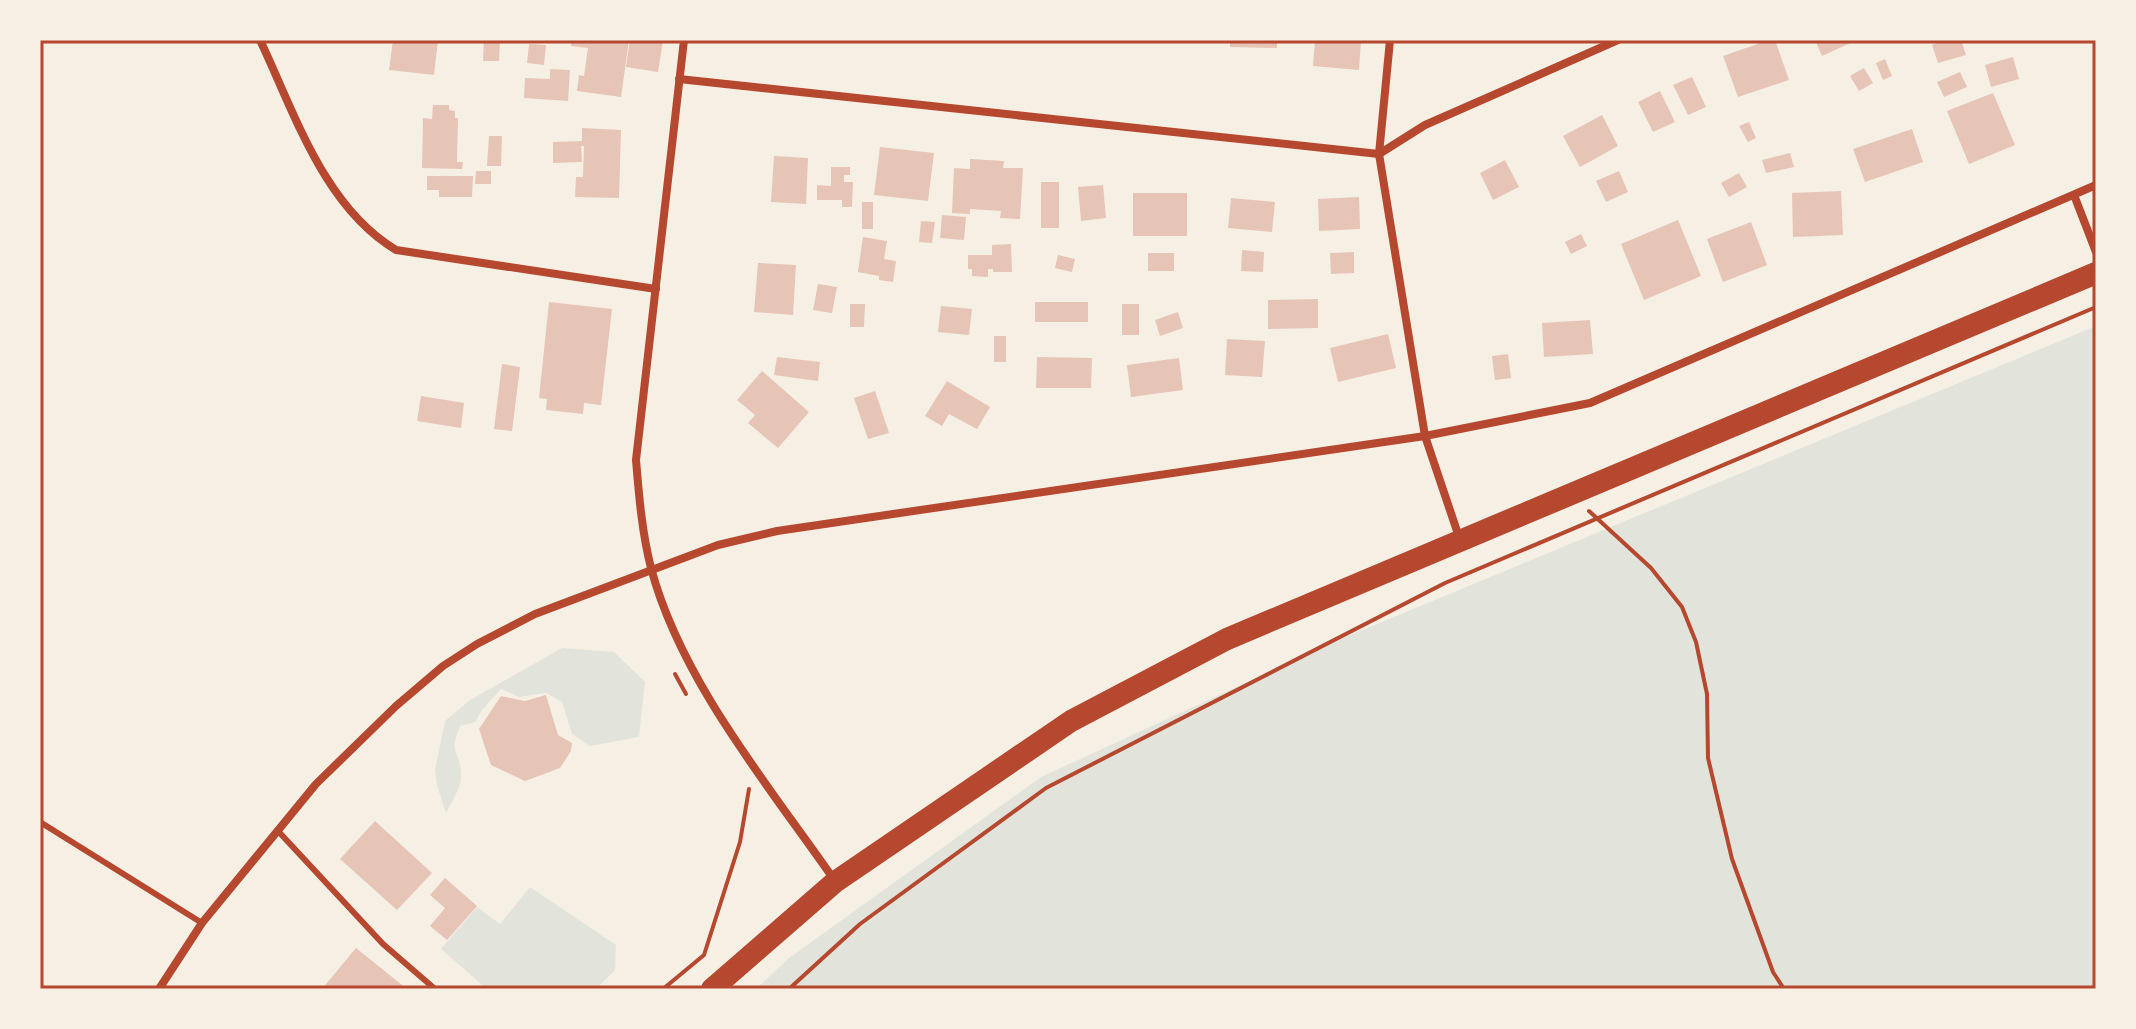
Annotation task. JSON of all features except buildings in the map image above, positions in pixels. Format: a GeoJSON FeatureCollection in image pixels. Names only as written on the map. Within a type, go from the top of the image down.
{"type":"FeatureCollection","features":[{"type":"Feature","properties":{"kind":"highway"},"geometry":{"type":"LineString","coordinates":[[712,989],[835,882],[1071,721],[1227,639],[2096,273]]}},
{"type":"Feature","properties":{"kind":"street"},"geometry":{"type":"LineString","coordinates":[[260,40],[328,183],[347,210],[375,238],[396,250],[656,289]]}},
{"type":"Feature","properties":{"kind":"street"},"geometry":{"type":"LineString","coordinates":[[684,40],[636,460],[641,519],[651,570],[684,654],[702,689],[835,882]]}},
{"type":"Feature","properties":{"kind":"street"},"geometry":{"type":"LineString","coordinates":[[1390,40],[1379,154],[1425,436],[1460,540]]}},
{"type":"Feature","properties":{"kind":"street"},"geometry":{"type":"LineString","coordinates":[[679,79],[1379,154],[1425,125],[1618,40]]}},
{"type":"Feature","properties":{"kind":"street"},"geometry":{"type":"LineString","coordinates":[[159,989],[202,923],[316,784],[396,706],[443,666],[477,644],[535,614],[718,545],[777,531],[1425,436],[1590,403],[2096,185]]}},
{"type":"Feature","properties":{"kind":"street"},"geometry":{"type":"LineString","coordinates":[[2074,195],[2096,252]]}},
{"type":"Feature","properties":{"kind":"lane"},"geometry":{"type":"LineString","coordinates":[[40,822],[202,923]]}},
{"type":"Feature","properties":{"kind":"lane"},"geometry":{"type":"LineString","coordinates":[[278,831],[383,944],[435,989]]}},
{"type":"Feature","properties":{"kind":"path"},"geometry":{"type":"LineString","coordinates":[[789,989],[860,924],[1046,788],[1445,583],[2096,307]]}},
{"type":"Feature","properties":{"kind":"path"},"geometry":{"type":"LineString","coordinates":[[1569,493],[1651,568],[1682,607],[1696,642],[1707,694],[1708,758],[1732,859],[1773,972],[1784,989]]}},
{"type":"Feature","properties":{"kind":"path"},"geometry":{"type":"LineString","coordinates":[[663,989],[704,955],[740,842],[749,778]]}},
{"type":"Feature","properties":{"kind":"shaded area"},"geometry":{"type":"Polygon","coordinates":[[[2096,326],[2096,989],[756,989],[789,958],[1041,777],[1343,638],[2096,326]]]}},
{"type":"Feature","properties":{"kind":"shaded area"},"geometry":{"type":"Polygon","coordinates":[[[562,648],[614,652],[645,682],[639,737],[590,746],[572,734],[562,702],[546,693],[519,697],[501,689],[475,722],[460,726],[455,745],[461,770],[460,781],[446,813],[435,770],[445,721],[470,700],[562,648]]]}},
{"type":"Feature","properties":{"kind":"shaded area"},"geometry":{"type":"Polygon","coordinates":[[[530,887],[616,945],[615,970],[596,989],[487,989],[441,949],[477,907],[500,924],[530,887]]]}}]}
